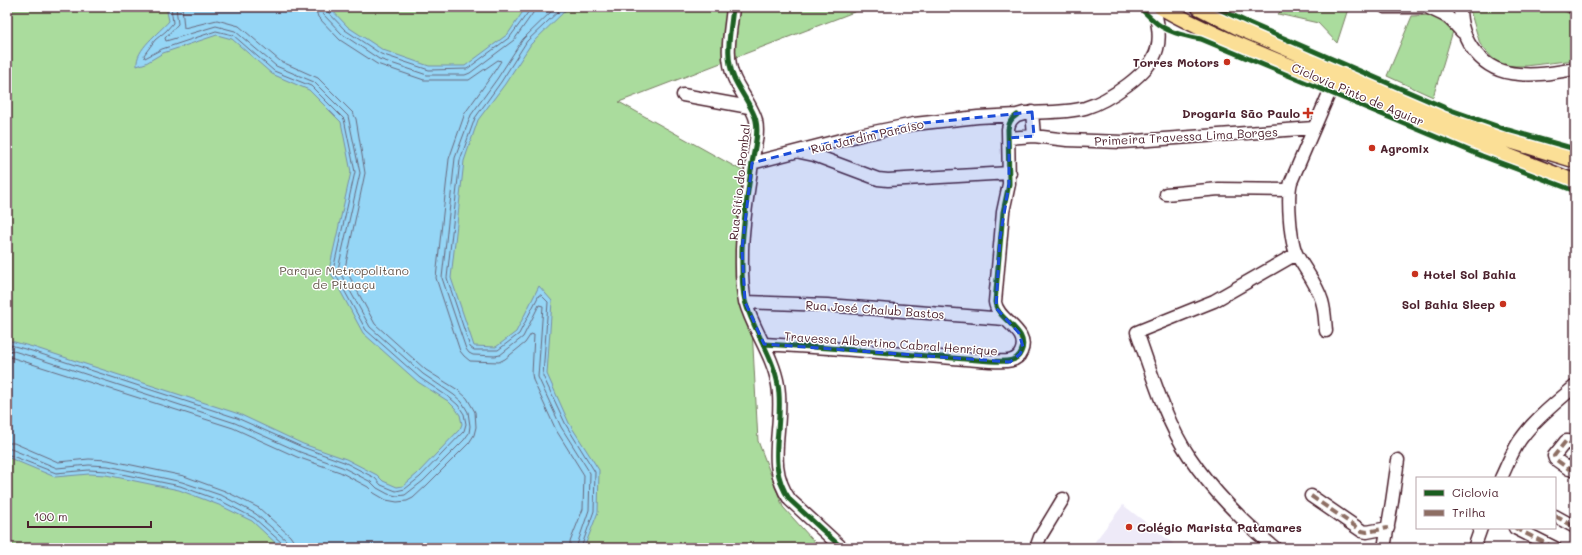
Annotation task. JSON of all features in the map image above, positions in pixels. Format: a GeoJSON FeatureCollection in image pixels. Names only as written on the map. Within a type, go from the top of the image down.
{"type":"FeatureCollection","features":[{"type":"Feature","properties":{"kind":"main road"},"geometry":{"type":"LineString","coordinates":[[1160,7],[1233,43],[1497,152],[1575,182]]}},
{"type":"Feature","properties":{"kind":"main road"},"geometry":{"type":"LineString","coordinates":[[1199,7],[1243,29],[1445,116],[1505,139],[1574,159]]}},
{"type":"Feature","properties":{"kind":"street","name":"Rua Sítio do Pombal"},"geometry":{"type":"LineString","coordinates":[[732,7],[728,46],[729,65],[756,121],[756,138],[742,249],[743,287],[746,302],[774,367],[778,387],[779,411],[776,469],[779,480],[790,500],[842,548]]}},
{"type":"Feature","properties":{"kind":"street","name":"Rua Jardim Paraíso"},"geometry":{"type":"LineString","coordinates":[[752,163],[864,134],[914,124],[978,117],[1017,115],[1032,112],[1058,112],[1086,108],[1115,95],[1153,60],[1157,51],[1159,34],[1154,7]]}},
{"type":"Feature","properties":{"kind":"street"},"geometry":{"type":"LineString","coordinates":[[1385,7],[1431,7],[1448,17],[1463,33],[1470,45],[1481,58],[1496,69],[1507,73],[1532,74],[1575,69]]}},
{"type":"Feature","properties":{"kind":"street"},"geometry":{"type":"LineString","coordinates":[[1460,7],[1460,18],[1463,33]]}},
{"type":"Feature","properties":{"kind":"street"},"geometry":{"type":"LineString","coordinates":[[1326,331],[1325,313],[1320,295],[1296,254],[1290,216],[1289,190],[1333,84]]}},
{"type":"Feature","properties":{"kind":"street"},"geometry":{"type":"LineString","coordinates":[[683,95],[749,107]]}},
{"type":"Feature","properties":{"kind":"street"},"geometry":{"type":"LineString","coordinates":[[1032,112],[1034,136]]}},
{"type":"Feature","properties":{"kind":"street"},"geometry":{"type":"LineString","coordinates":[[1005,319],[996,308],[995,302],[1003,212],[1010,173],[1009,123],[1017,115]]}},
{"type":"Feature","properties":{"kind":"street","name":"Primeira Travessa Lima Borges"},"geometry":{"type":"LineString","coordinates":[[1009,138],[1034,136],[1067,140],[1122,142],[1314,128]]}},
{"type":"Feature","properties":{"kind":"street"},"geometry":{"type":"LineString","coordinates":[[799,152],[814,155],[878,179],[888,180],[1010,173]]}},
{"type":"Feature","properties":{"kind":"street"},"geometry":{"type":"LineString","coordinates":[[1166,194],[1219,189],[1289,190]]}},
{"type":"Feature","properties":{"kind":"street"},"geometry":{"type":"LineString","coordinates":[[1275,548],[1243,519],[1189,456],[1170,419],[1137,332],[1214,302],[1296,254]]}},
{"type":"Feature","properties":{"kind":"street","name":"Rua José Chalub Bastos"},"geometry":{"type":"LineString","coordinates":[[746,302],[827,305],[1005,319]]}},
{"type":"Feature","properties":{"kind":"street","name":"Travessa Albertino Cabral Henrique"},"geometry":{"type":"LineString","coordinates":[[764,344],[843,348],[1010,362],[1020,354],[1023,347],[1022,339],[1019,333],[1005,319]]}},
{"type":"Feature","properties":{"kind":"street"},"geometry":{"type":"LineString","coordinates":[[1502,477],[1512,453],[1522,436],[1536,420],[1575,386]]}},
{"type":"Feature","properties":{"kind":"street"},"geometry":{"type":"LineString","coordinates":[[1575,447],[1566,441],[1554,456],[1555,459],[1570,469],[1575,464]]}},
{"type":"Feature","properties":{"kind":"street"},"geometry":{"type":"LineString","coordinates":[[1384,548],[1398,460]]}},
{"type":"Feature","properties":{"kind":"street"},"geometry":{"type":"LineString","coordinates":[[1311,496],[1362,531],[1368,532],[1388,528]]}},
{"type":"Feature","properties":{"kind":"street"},"geometry":{"type":"LineString","coordinates":[[1036,548],[1040,538],[1063,499]]}},
{"type":"Feature","properties":{"kind":"street"},"geometry":{"type":"LineString","coordinates":[[1556,517],[1575,527]]}},
{"type":"Feature","properties":{"kind":"street"},"geometry":{"type":"LineString","coordinates":[[1474,548],[1481,529]]}},
{"type":"Feature","properties":{"kind":"street"},"geometry":{"type":"LineString","coordinates":[[1517,529],[1554,548]]}},
{"type":"Feature","properties":{"kind":"highlighted area"},"geometry":{"type":"Polygon","coordinates":[[[1032,112],[1034,136],[1009,138],[1009,184],[1000,238],[996,308],[1019,333],[1023,347],[1020,354],[1010,362],[764,344],[745,302],[742,249],[752,163],[864,134],[914,124],[1032,112]]]}},
{"type":"Feature","properties":{"kind":"shaded area","name":"Colégio Marista Patamares"},"geometry":{"type":"Polygon","coordinates":[[[1123,505],[1179,548],[1090,548],[1123,505]]]}},
{"type":"Feature","properties":{"kind":"green space","name":"Parque Metropolitano de Pituaçu"},"geometry":{"type":"Polygon","coordinates":[[[7,7],[867,7],[619,102],[748,174],[739,250],[752,328],[758,441],[783,507],[820,548],[7,548],[7,7]]]}},
{"type":"Feature","properties":{"kind":"green space"},"geometry":{"type":"Polygon","coordinates":[[[1284,7],[1342,7],[1348,9],[1337,43],[1318,23],[1278,14],[1284,7]]]}},
{"type":"Feature","properties":{"kind":"green space"},"geometry":{"type":"Polygon","coordinates":[[[1469,7],[1557,7],[1575,17],[1575,60],[1525,66],[1504,66],[1493,59],[1480,44],[1469,7]]]}},
{"type":"Feature","properties":{"kind":"green space"},"geometry":{"type":"Polygon","coordinates":[[[1432,15],[1453,31],[1433,97],[1387,76],[1412,16],[1432,15]]]}},
{"type":"Feature","properties":{"kind":"water"},"geometry":{"type":"Polygon","coordinates":[[[166,7],[329,7],[348,27],[383,50],[429,66],[465,66],[508,34],[526,7],[569,7],[531,44],[505,84],[478,120],[464,161],[451,278],[474,346],[496,347],[516,332],[539,286],[552,301],[547,374],[569,423],[599,470],[598,512],[584,548],[281,548],[252,521],[219,505],[179,490],[106,475],[89,474],[55,477],[7,457],[7,340],[33,347],[239,414],[303,444],[346,459],[377,475],[383,481],[397,487],[403,486],[417,474],[460,429],[462,424],[460,415],[448,401],[418,382],[363,333],[329,270],[351,172],[341,122],[309,90],[272,74],[232,39],[217,35],[163,53],[146,63],[137,66],[137,60],[144,47],[169,21],[166,7]]]}},
{"type":"Feature","properties":{"kind":"marked path"},"geometry":{"type":"LineString","coordinates":[[1575,447],[1566,441],[1554,456],[1555,459],[1569,469],[1571,469],[1575,463]]}},
{"type":"Feature","properties":{"kind":"marked path"},"geometry":{"type":"LineString","coordinates":[[1311,496],[1362,531],[1367,532],[1388,528]]}},
{"type":"Feature","properties":{"kind":"marked path"},"geometry":{"type":"LineString","coordinates":[[1556,517],[1575,527]]}},
{"type":"Feature","properties":{"kind":"marked path"},"geometry":{"type":"LineString","coordinates":[[1517,529],[1555,548]]}},
{"type":"Feature","properties":{"kind":"cycle path"},"geometry":{"type":"LineString","coordinates":[[733,7],[729,43],[729,61],[736,83],[753,112],[757,126],[743,228],[743,289],[749,312],[772,363],[778,385],[778,473],[782,486],[790,500],[842,548]]}},
{"type":"Feature","properties":{"kind":"cycle path","name":"Ciclovia Pinto de Aguiar"},"geometry":{"type":"LineString","coordinates":[[1139,7],[1163,28],[1182,35],[1201,39],[1482,156],[1575,191]]}},
{"type":"Feature","properties":{"kind":"cycle path"},"geometry":{"type":"LineString","coordinates":[[1215,7],[1448,109],[1508,130],[1575,149]]}},
{"type":"Feature","properties":{"kind":"cycle path"},"geometry":{"type":"LineString","coordinates":[[764,344],[990,361],[1008,361],[1019,356],[1023,344],[1021,338],[1018,332],[1001,315],[995,302],[1003,212],[1009,184],[1008,129],[1009,124],[1017,115]]}},
{"type":"Feature","properties":{"kind":"place","name":"Torres Motors"},"geometry":{"type":"Point","coordinates":[1227,62]}},
{"type":"Feature","properties":{"kind":"place","name":"Drogaria São Paulo"},"geometry":{"type":"Point","coordinates":[1308,113]}},
{"type":"Feature","properties":{"kind":"place","name":"Agromix"},"geometry":{"type":"Point","coordinates":[1372,148]}},
{"type":"Feature","properties":{"kind":"place","name":"Hotel Sol Bahia"},"geometry":{"type":"Point","coordinates":[1415,274]}},
{"type":"Feature","properties":{"kind":"place","name":"Sol Bahia Sleep"},"geometry":{"type":"Point","coordinates":[1503,304]}},
{"type":"Feature","properties":{"kind":"place","name":"Colégio Marista Patamares"},"geometry":{"type":"Point","coordinates":[1129,527]}}]}
